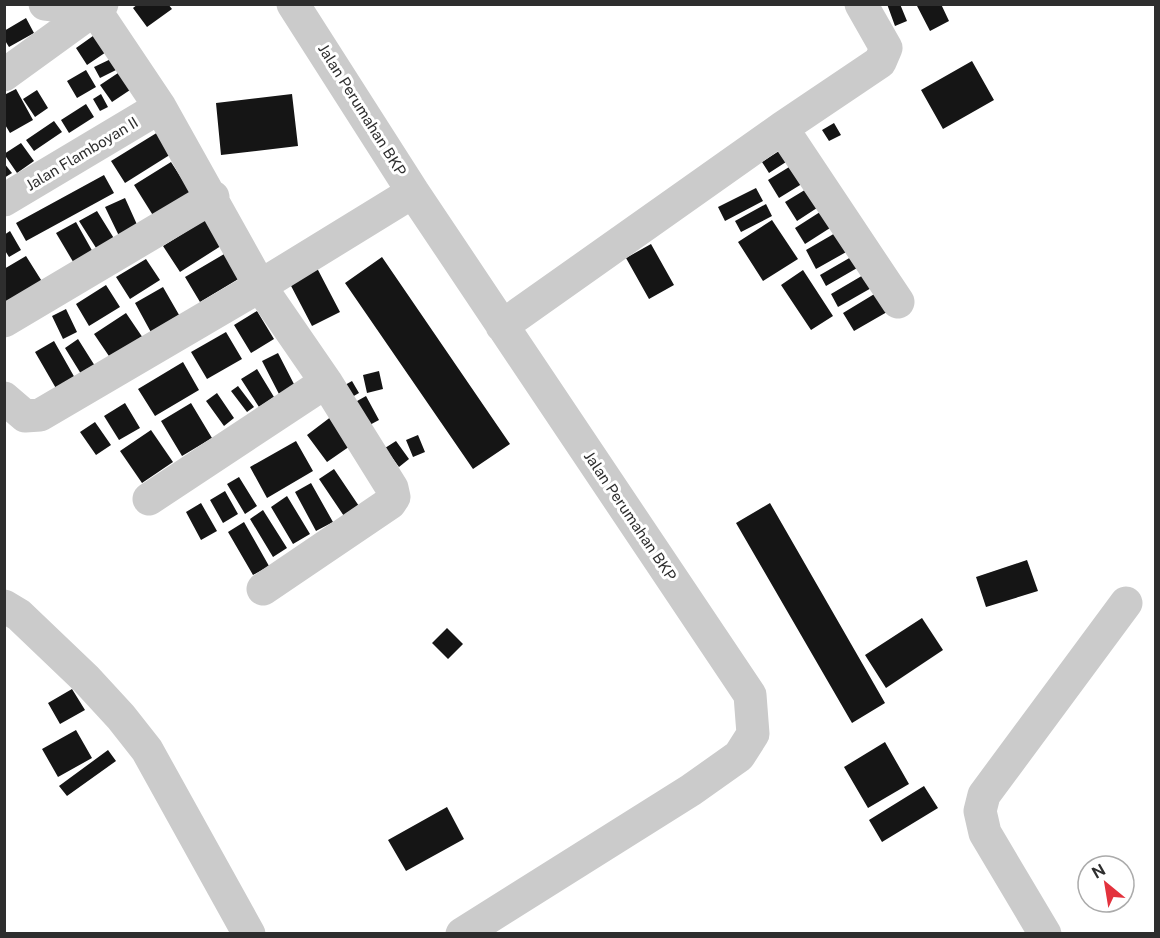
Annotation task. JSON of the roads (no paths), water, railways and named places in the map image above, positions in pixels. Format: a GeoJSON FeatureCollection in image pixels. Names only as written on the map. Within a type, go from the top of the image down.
{"type":"FeatureCollection","features":[{"type":"Feature","properties":{"kind":"street"},"geometry":{"type":"LineString","coordinates":[[45,4],[99,7]]}},
{"type":"Feature","properties":{"kind":"street"},"geometry":{"type":"LineString","coordinates":[[502,326],[782,128],[880,63],[886,48],[861,4]]}},
{"type":"Feature","properties":{"kind":"street","name":"Jalan Perumahan BKP"},"geometry":{"type":"LineString","coordinates":[[295,5],[413,192],[750,695],[753,734],[739,756],[691,790],[462,933]]}},
{"type":"Feature","properties":{"kind":"street"},"geometry":{"type":"LineString","coordinates":[[4,75],[99,7]]}},
{"type":"Feature","properties":{"kind":"street"},"geometry":{"type":"LineString","coordinates":[[99,7],[213,197],[260,286],[326,382],[392,488],[394,497],[390,503],[263,589]]}},
{"type":"Feature","properties":{"kind":"street","name":"Jalan Flamboyan II"},"geometry":{"type":"LineString","coordinates":[[4,200],[160,107]]}},
{"type":"Feature","properties":{"kind":"street"},"geometry":{"type":"LineString","coordinates":[[782,128],[898,302]]}},
{"type":"Feature","properties":{"kind":"street"},"geometry":{"type":"LineString","coordinates":[[4,398],[25,416],[40,415],[260,286],[413,192]]}},
{"type":"Feature","properties":{"kind":"street"},"geometry":{"type":"LineString","coordinates":[[4,321],[213,197]]}},
{"type":"Feature","properties":{"kind":"street"},"geometry":{"type":"LineString","coordinates":[[148,499],[326,382]]}},
{"type":"Feature","properties":{"kind":"street"},"geometry":{"type":"LineString","coordinates":[[1046,933],[985,833],[980,811],[984,795],[1126,603]]}},
{"type":"Feature","properties":{"kind":"street"},"geometry":{"type":"LineString","coordinates":[[4,606],[19,615],[86,679],[122,717],[147,750],[249,933]]}}]}
